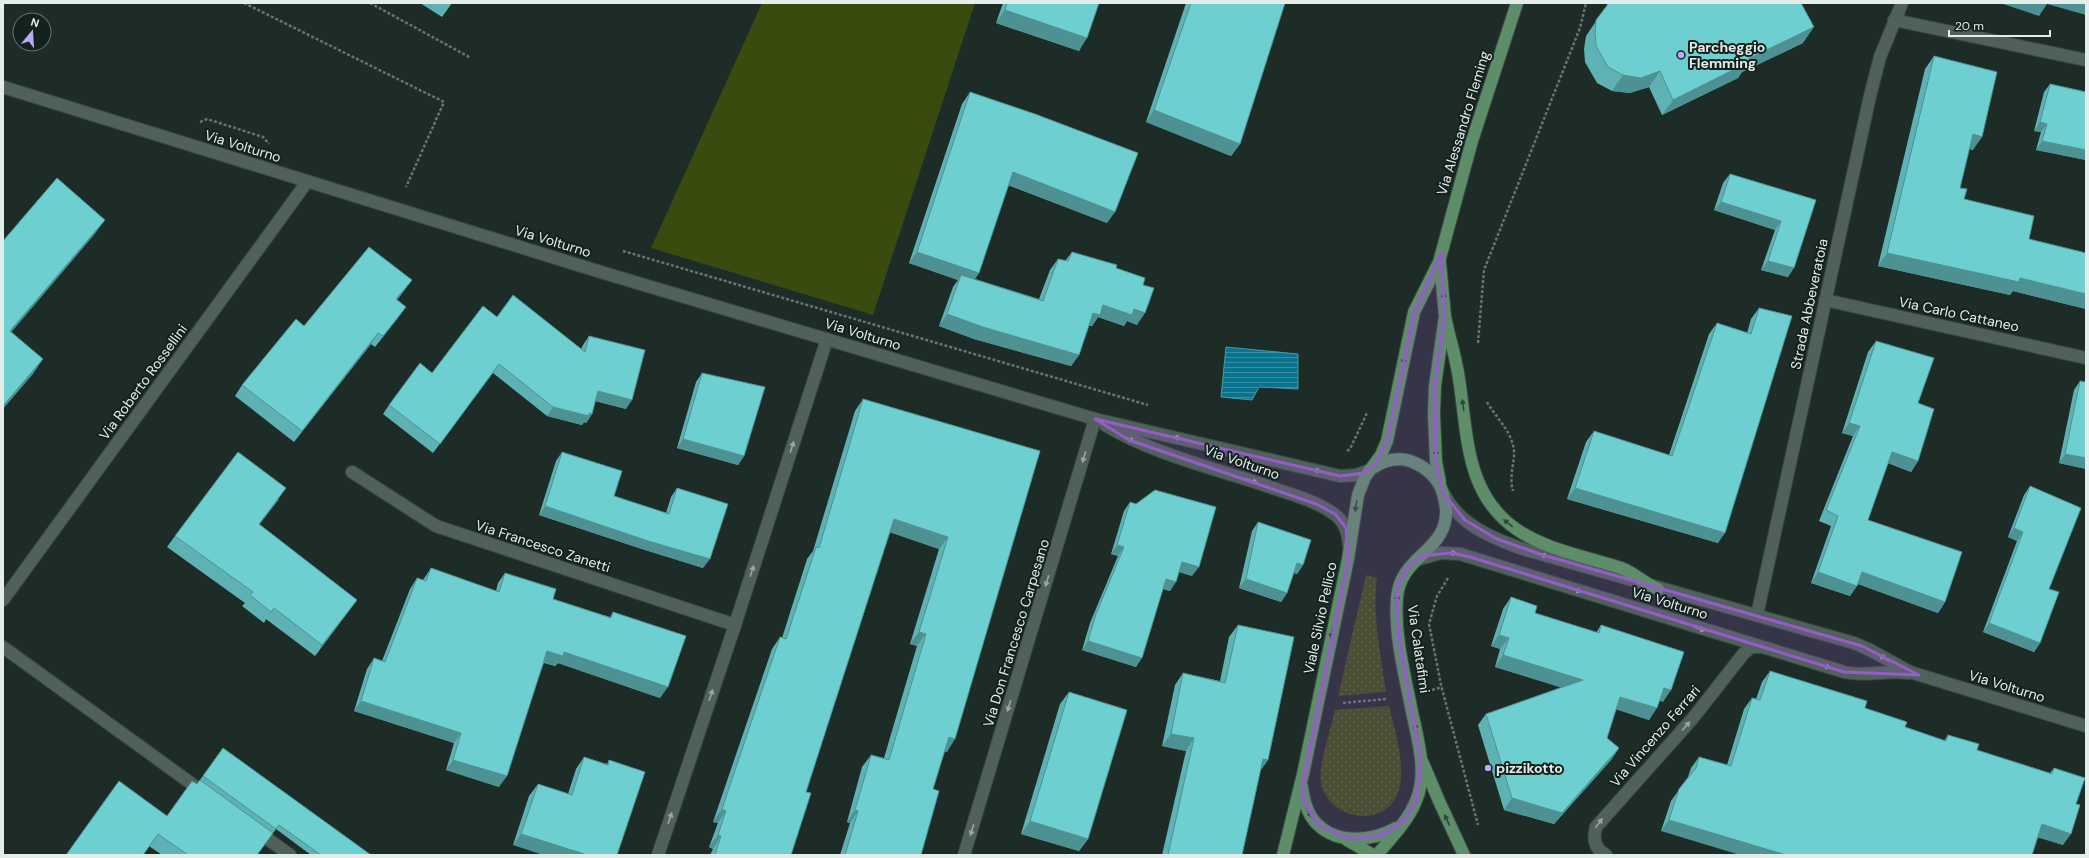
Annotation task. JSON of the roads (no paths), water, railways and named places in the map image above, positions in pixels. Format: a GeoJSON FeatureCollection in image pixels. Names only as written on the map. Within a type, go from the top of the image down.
{"type":"FeatureCollection","features":[{"type":"Feature","properties":{"kind":"main road","name":"Via Alessandro Fleming"},"geometry":{"type":"LineString","coordinates":[[1370,470],[1381,455],[1387,441],[1414,312],[1436,270],[1472,140],[1517,3]]}},
{"type":"Feature","properties":{"kind":"main road","name":"Via Alessandro Fleming"},"geometry":{"type":"LineString","coordinates":[[1441,253],[1440,271],[1446,316],[1437,370],[1434,414],[1436,461],[1443,493]]}},
{"type":"Feature","properties":{"kind":"main road"},"geometry":{"type":"LineString","coordinates":[[1446,316],[1459,377],[1472,463],[1477,480],[1488,502],[1508,523],[1528,536],[1623,569],[1658,589]]}},
{"type":"Feature","properties":{"kind":"main road","name":"Via Calatafimi"},"geometry":{"type":"LineString","coordinates":[[1370,470],[1387,461],[1408,461],[1427,470],[1439,483],[1443,493],[1446,516],[1443,530],[1434,544],[1414,561],[1400,582],[1396,607],[1409,696],[1424,764],[1464,855]]}},
{"type":"Feature","properties":{"kind":"main road","name":"Viale Silvio Pellico"},"geometry":{"type":"LineString","coordinates":[[1283,855],[1303,774],[1348,559],[1358,495],[1370,470]]}},
{"type":"Feature","properties":{"kind":"main road","name":"Via Calatafimi"},"geometry":{"type":"LineString","coordinates":[[1406,820],[1412,810],[1420,788],[1420,748]]}},
{"type":"Feature","properties":{"kind":"main road","name":"Viale Silvio Pellico"},"geometry":{"type":"LineString","coordinates":[[1303,774],[1302,788],[1304,801],[1309,814],[1317,825],[1329,832],[1344,837],[1373,838],[1385,835],[1406,820]]}},
{"type":"Feature","properties":{"kind":"main road"},"geometry":{"type":"LineString","coordinates":[[1377,855],[1406,820]]}},
{"type":"Feature","properties":{"kind":"main road"},"geometry":{"type":"LineString","coordinates":[[1329,832],[1373,855]]}},
{"type":"Feature","properties":{"kind":"street","name":"Strada Abbeveratoia"},"geometry":{"type":"LineString","coordinates":[[1757,615],[1875,75],[1894,20],[1902,3]]}},
{"type":"Feature","properties":{"kind":"street"},"geometry":{"type":"LineString","coordinates":[[1894,20],[2086,60]]}},
{"type":"Feature","properties":{"kind":"street","name":"Via Volturno"},"geometry":{"type":"LineString","coordinates":[[3,87],[307,182],[1095,419],[1340,476],[1356,475],[1370,470]]}},
{"type":"Feature","properties":{"kind":"street","name":"Via Roberto Rossellini"},"geometry":{"type":"LineString","coordinates":[[3,600],[307,182]]}},
{"type":"Feature","properties":{"kind":"street","name":"Via Carlo Cattaneo"},"geometry":{"type":"LineString","coordinates":[[1825,300],[2086,358]]}},
{"type":"Feature","properties":{"kind":"street"},"geometry":{"type":"LineString","coordinates":[[658,855],[735,625],[827,339]]}},
{"type":"Feature","properties":{"kind":"street","name":"Via Volturno"},"geometry":{"type":"LineString","coordinates":[[1095,419],[1129,440],[1284,492],[1326,508],[1342,521],[1346,528],[1349,548],[1348,559]]}},
{"type":"Feature","properties":{"kind":"street","name":"Via Don Francesco Carpesano"},"geometry":{"type":"LineString","coordinates":[[964,855],[1095,419]]}},
{"type":"Feature","properties":{"kind":"street","name":"Via Francesco Zanetti"},"geometry":{"type":"LineString","coordinates":[[352,472],[436,526],[735,625]]}},
{"type":"Feature","properties":{"kind":"street","name":"Via Volturno"},"geometry":{"type":"LineString","coordinates":[[1443,493],[1452,507],[1465,520],[1497,539],[1543,556],[1658,589],[1757,615],[1862,646],[1902,668],[1919,675],[2086,726]]}},
{"type":"Feature","properties":{"kind":"street","name":"Via Volturno"},"geometry":{"type":"LineString","coordinates":[[1414,561],[1436,554],[1460,554],[1853,674],[1867,675],[1900,672],[1919,675]]}},
{"type":"Feature","properties":{"kind":"street"},"geometry":{"type":"LineString","coordinates":[[3,647],[213,800]]}},
{"type":"Feature","properties":{"kind":"street","name":"Via Vincenzo Ferrari"},"geometry":{"type":"LineString","coordinates":[[1606,855],[1597,848],[1594,841],[1596,827],[1693,718],[1744,653],[1752,647],[1762,647]]}},
{"type":"Feature","properties":{"kind":"street"},"geometry":{"type":"LineString","coordinates":[[245,823],[290,855]]}},
{"type":"Feature","properties":{"kind":"water"},"geometry":{"type":"Polygon","coordinates":[[[1226,347],[1298,354],[1298,389],[1259,387],[1252,400],[1221,397],[1226,347]]]}},
{"type":"Feature","properties":{"kind":"place","name":"Parcheggio Flemming"},"geometry":{"type":"Point","coordinates":[1681,55]}},
{"type":"Feature","properties":{"kind":"place","name":"pizzikotto"},"geometry":{"type":"Point","coordinates":[1488,768]}}]}
